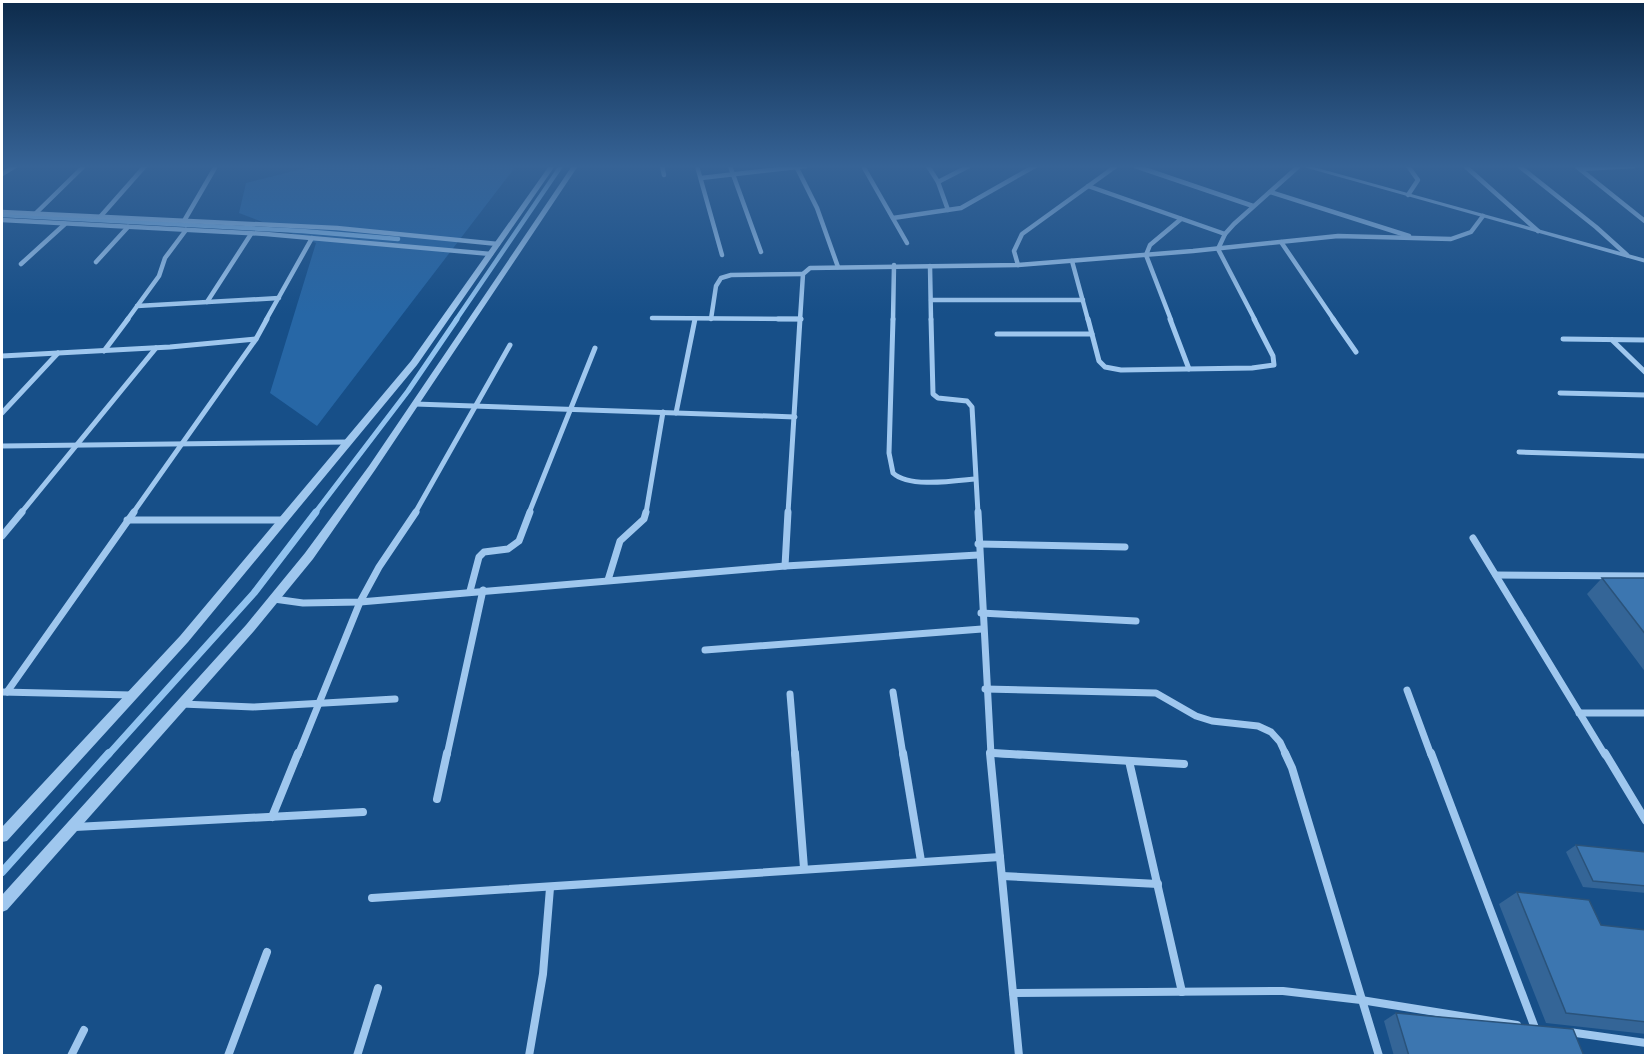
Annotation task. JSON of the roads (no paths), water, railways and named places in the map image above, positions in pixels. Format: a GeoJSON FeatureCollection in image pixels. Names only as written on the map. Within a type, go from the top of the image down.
{"type":"FeatureCollection","features":[{"type":"Feature","properties":{"kind":"street"},"geometry":{"type":"LineString","coordinates":[[64,215],[337,228],[494,249]]}},
{"type":"Feature","properties":{"kind":"street"},"geometry":{"type":"LineString","coordinates":[[184,221],[187,215]]}},
{"type":"Feature","properties":{"kind":"street"},"geometry":{"type":"LineString","coordinates":[[2,836],[184,639],[349,442],[414,363],[518,215]]}},
{"type":"Feature","properties":{"kind":"street"},"geometry":{"type":"LineString","coordinates":[[2,905],[274,599],[315,547],[415,404],[542,215]]}},
{"type":"Feature","properties":{"kind":"street"},"geometry":{"type":"LineString","coordinates":[[711,215],[722,255]]}},
{"type":"Feature","properties":{"kind":"street"},"geometry":{"type":"LineString","coordinates":[[748,215],[761,252]]}},
{"type":"Feature","properties":{"kind":"street"},"geometry":{"type":"LineString","coordinates":[[820,215],[838,267]]}},
{"type":"Feature","properties":{"kind":"street"},"geometry":{"type":"LineString","coordinates":[[891,215],[907,243]]}},
{"type":"Feature","properties":{"kind":"street"},"geometry":{"type":"LineString","coordinates":[[893,218],[911,215]]}},
{"type":"Feature","properties":{"kind":"street"},"geometry":{"type":"LineString","coordinates":[[1018,265],[1014,251],[1022,234],[1048,215]]}},
{"type":"Feature","properties":{"kind":"street"},"geometry":{"type":"LineString","coordinates":[[1171,215],[1225,234]]}},
{"type":"Feature","properties":{"kind":"street"},"geometry":{"type":"LineString","coordinates":[[1218,249],[1225,234],[1244,215]]}},
{"type":"Feature","properties":{"kind":"street"},"geometry":{"type":"LineString","coordinates":[[1343,215],[1418,239]]}},
{"type":"Feature","properties":{"kind":"street"},"geometry":{"type":"LineString","coordinates":[[1520,215],[1538,231]]}},
{"type":"Feature","properties":{"kind":"street"},"geometry":{"type":"LineString","coordinates":[[1581,215],[1627,255]]}},
{"type":"Feature","properties":{"kind":"street"},"geometry":{"type":"LineString","coordinates":[[711,319],[716,286],[721,278],[731,275],[803,274],[810,268],[838,267],[1018,265],[1218,249],[1338,236],[1451,239],[1471,232],[1483,216],[1646,261]]}},
{"type":"Feature","properties":{"kind":"street"},"geometry":{"type":"LineString","coordinates":[[1181,219],[1150,245],[1146,255],[1189,369]]}},
{"type":"Feature","properties":{"kind":"street"},"geometry":{"type":"LineString","coordinates":[[2,220],[494,249]]}},
{"type":"Feature","properties":{"kind":"street"},"geometry":{"type":"LineString","coordinates":[[21,264],[65,224]]}},
{"type":"Feature","properties":{"kind":"street"},"geometry":{"type":"LineString","coordinates":[[96,262],[128,227]]}},
{"type":"Feature","properties":{"kind":"street"},"geometry":{"type":"LineString","coordinates":[[104,351],[159,276],[165,258],[186,230]]}},
{"type":"Feature","properties":{"kind":"street"},"geometry":{"type":"LineString","coordinates":[[207,302],[251,234]]}},
{"type":"Feature","properties":{"kind":"street"},"geometry":{"type":"LineString","coordinates":[[4,692],[256,339],[312,238]]}},
{"type":"Feature","properties":{"kind":"street"},"geometry":{"type":"LineString","coordinates":[[1281,242],[1356,352]]}},
{"type":"Feature","properties":{"kind":"street"},"geometry":{"type":"LineString","coordinates":[[1072,261],[1099,361],[1110,369],[1270,366],[1275,362],[1218,249]]}},
{"type":"Feature","properties":{"kind":"street"},"geometry":{"type":"LineString","coordinates":[[894,266],[889,453],[891,467],[901,479],[912,481],[975,479]]}},
{"type":"Feature","properties":{"kind":"street"},"geometry":{"type":"LineString","coordinates":[[930,266],[933,394],[938,398],[966,401],[972,407],[985,689],[1020,1056]]}},
{"type":"Feature","properties":{"kind":"street"},"geometry":{"type":"LineString","coordinates":[[785,566],[803,274]]}},
{"type":"Feature","properties":{"kind":"street"},"geometry":{"type":"LineString","coordinates":[[137,306],[279,298]]}},
{"type":"Feature","properties":{"kind":"street"},"geometry":{"type":"LineString","coordinates":[[931,300],[1083,300]]}},
{"type":"Feature","properties":{"kind":"street"},"geometry":{"type":"LineString","coordinates":[[652,318],[801,319]]}},
{"type":"Feature","properties":{"kind":"street"},"geometry":{"type":"LineString","coordinates":[[676,413],[695,319]]}},
{"type":"Feature","properties":{"kind":"street"},"geometry":{"type":"LineString","coordinates":[[997,334],[1092,334]]}},
{"type":"Feature","properties":{"kind":"street"},"geometry":{"type":"LineString","coordinates":[[2,356],[156,348],[256,339]]}},
{"type":"Feature","properties":{"kind":"street"},"geometry":{"type":"LineString","coordinates":[[1563,339],[1646,340]]}},
{"type":"Feature","properties":{"kind":"street"},"geometry":{"type":"LineString","coordinates":[[1612,340],[1646,373]]}},
{"type":"Feature","properties":{"kind":"street"},"geometry":{"type":"LineString","coordinates":[[272,817],[360,602],[379,567],[415,516],[474,406],[510,345]]}},
{"type":"Feature","properties":{"kind":"street"},"geometry":{"type":"LineString","coordinates":[[2,536],[156,348]]}},
{"type":"Feature","properties":{"kind":"street"},"geometry":{"type":"LineString","coordinates":[[470,591],[479,557],[484,552],[508,549],[519,541],[543,474],[595,348]]}},
{"type":"Feature","properties":{"kind":"street"},"geometry":{"type":"LineString","coordinates":[[2,413],[58,353]]}},
{"type":"Feature","properties":{"kind":"street"},"geometry":{"type":"LineString","coordinates":[[1560,393],[1646,395]]}},
{"type":"Feature","properties":{"kind":"street"},"geometry":{"type":"LineString","coordinates":[[415,404],[795,417]]}},
{"type":"Feature","properties":{"kind":"street"},"geometry":{"type":"LineString","coordinates":[[608,580],[620,541],[644,519],[663,412]]}},
{"type":"Feature","properties":{"kind":"street"},"geometry":{"type":"LineString","coordinates":[[2,446],[349,442]]}},
{"type":"Feature","properties":{"kind":"street"},"geometry":{"type":"LineString","coordinates":[[1519,452],[1646,456]]}},
{"type":"Feature","properties":{"kind":"street"},"geometry":{"type":"LineString","coordinates":[[127,520],[284,520]]}},
{"type":"Feature","properties":{"kind":"street"},"geometry":{"type":"LineString","coordinates":[[1473,538],[1646,821]]}},
{"type":"Feature","properties":{"kind":"street"},"geometry":{"type":"LineString","coordinates":[[978,544],[1125,547]]}},
{"type":"Feature","properties":{"kind":"street"},"geometry":{"type":"LineString","coordinates":[[274,599],[303,603],[360,602],[785,566],[978,555]]}},
{"type":"Feature","properties":{"kind":"street"},"geometry":{"type":"LineString","coordinates":[[1496,575],[1646,576]]}},
{"type":"Feature","properties":{"kind":"street"},"geometry":{"type":"LineString","coordinates":[[437,799],[483,590]]}},
{"type":"Feature","properties":{"kind":"street"},"geometry":{"type":"LineString","coordinates":[[981,613],[1136,621]]}},
{"type":"Feature","properties":{"kind":"street"},"geometry":{"type":"LineString","coordinates":[[705,650],[982,630]]}},
{"type":"Feature","properties":{"kind":"street"},"geometry":{"type":"LineString","coordinates":[[985,689],[1156,693],[1196,716],[1212,721],[1258,726],[1271,732],[1280,742],[1292,768],[1379,1056]]}},
{"type":"Feature","properties":{"kind":"street"},"geometry":{"type":"LineString","coordinates":[[1407,690],[1535,1028]]}},
{"type":"Feature","properties":{"kind":"street"},"geometry":{"type":"LineString","coordinates":[[4,692],[131,695]]}},
{"type":"Feature","properties":{"kind":"street"},"geometry":{"type":"LineString","coordinates":[[893,692],[921,861]]}},
{"type":"Feature","properties":{"kind":"street"},"geometry":{"type":"LineString","coordinates":[[790,694],[804,868]]}},
{"type":"Feature","properties":{"kind":"street"},"geometry":{"type":"LineString","coordinates":[[182,704],[253,707],[395,699]]}},
{"type":"Feature","properties":{"kind":"street"},"geometry":{"type":"LineString","coordinates":[[1580,713],[1646,713]]}},
{"type":"Feature","properties":{"kind":"street"},"geometry":{"type":"LineString","coordinates":[[990,753],[1185,764]]}},
{"type":"Feature","properties":{"kind":"street"},"geometry":{"type":"LineString","coordinates":[[1129,761],[1182,992]]}},
{"type":"Feature","properties":{"kind":"street"},"geometry":{"type":"LineString","coordinates":[[71,827],[363,812]]}},
{"type":"Feature","properties":{"kind":"street"},"geometry":{"type":"LineString","coordinates":[[372,898],[1000,857]]}},
{"type":"Feature","properties":{"kind":"street"},"geometry":{"type":"LineString","coordinates":[[1002,876],[1158,884]]}},
{"type":"Feature","properties":{"kind":"street"},"geometry":{"type":"LineString","coordinates":[[528,1056],[543,974],[550,888]]}},
{"type":"Feature","properties":{"kind":"street"},"geometry":{"type":"LineString","coordinates":[[228,1056],[267,952]]}},
{"type":"Feature","properties":{"kind":"street"},"geometry":{"type":"LineString","coordinates":[[357,1056],[378,988]]}},
{"type":"Feature","properties":{"kind":"street"},"geometry":{"type":"LineString","coordinates":[[1013,993],[1283,991],[1361,999],[1546,1029]]}},
{"type":"Feature","properties":{"kind":"street"},"geometry":{"type":"LineString","coordinates":[[70,1056],[84,1029]]}},
{"type":"Feature","properties":{"kind":"street"},"geometry":{"type":"LineString","coordinates":[[1557,1031],[1646,1043]]}},
{"type":"Feature","properties":{"kind":"waterway"},"geometry":{"type":"LineString","coordinates":[[8,215],[302,231],[398,239]]}},
{"type":"Feature","properties":{"kind":"waterway"},"geometry":{"type":"LineString","coordinates":[[456,320],[527,215]]}},
{"type":"Feature","properties":{"kind":"waterway"},"geometry":{"type":"LineString","coordinates":[[315,513],[408,391],[457,319]]}},
{"type":"Feature","properties":{"kind":"waterway"},"geometry":{"type":"LineString","coordinates":[[108,755],[254,593],[316,512]]}},
{"type":"Feature","properties":{"kind":"waterway"},"geometry":{"type":"LineString","coordinates":[[2,872],[109,753]]}}]}
